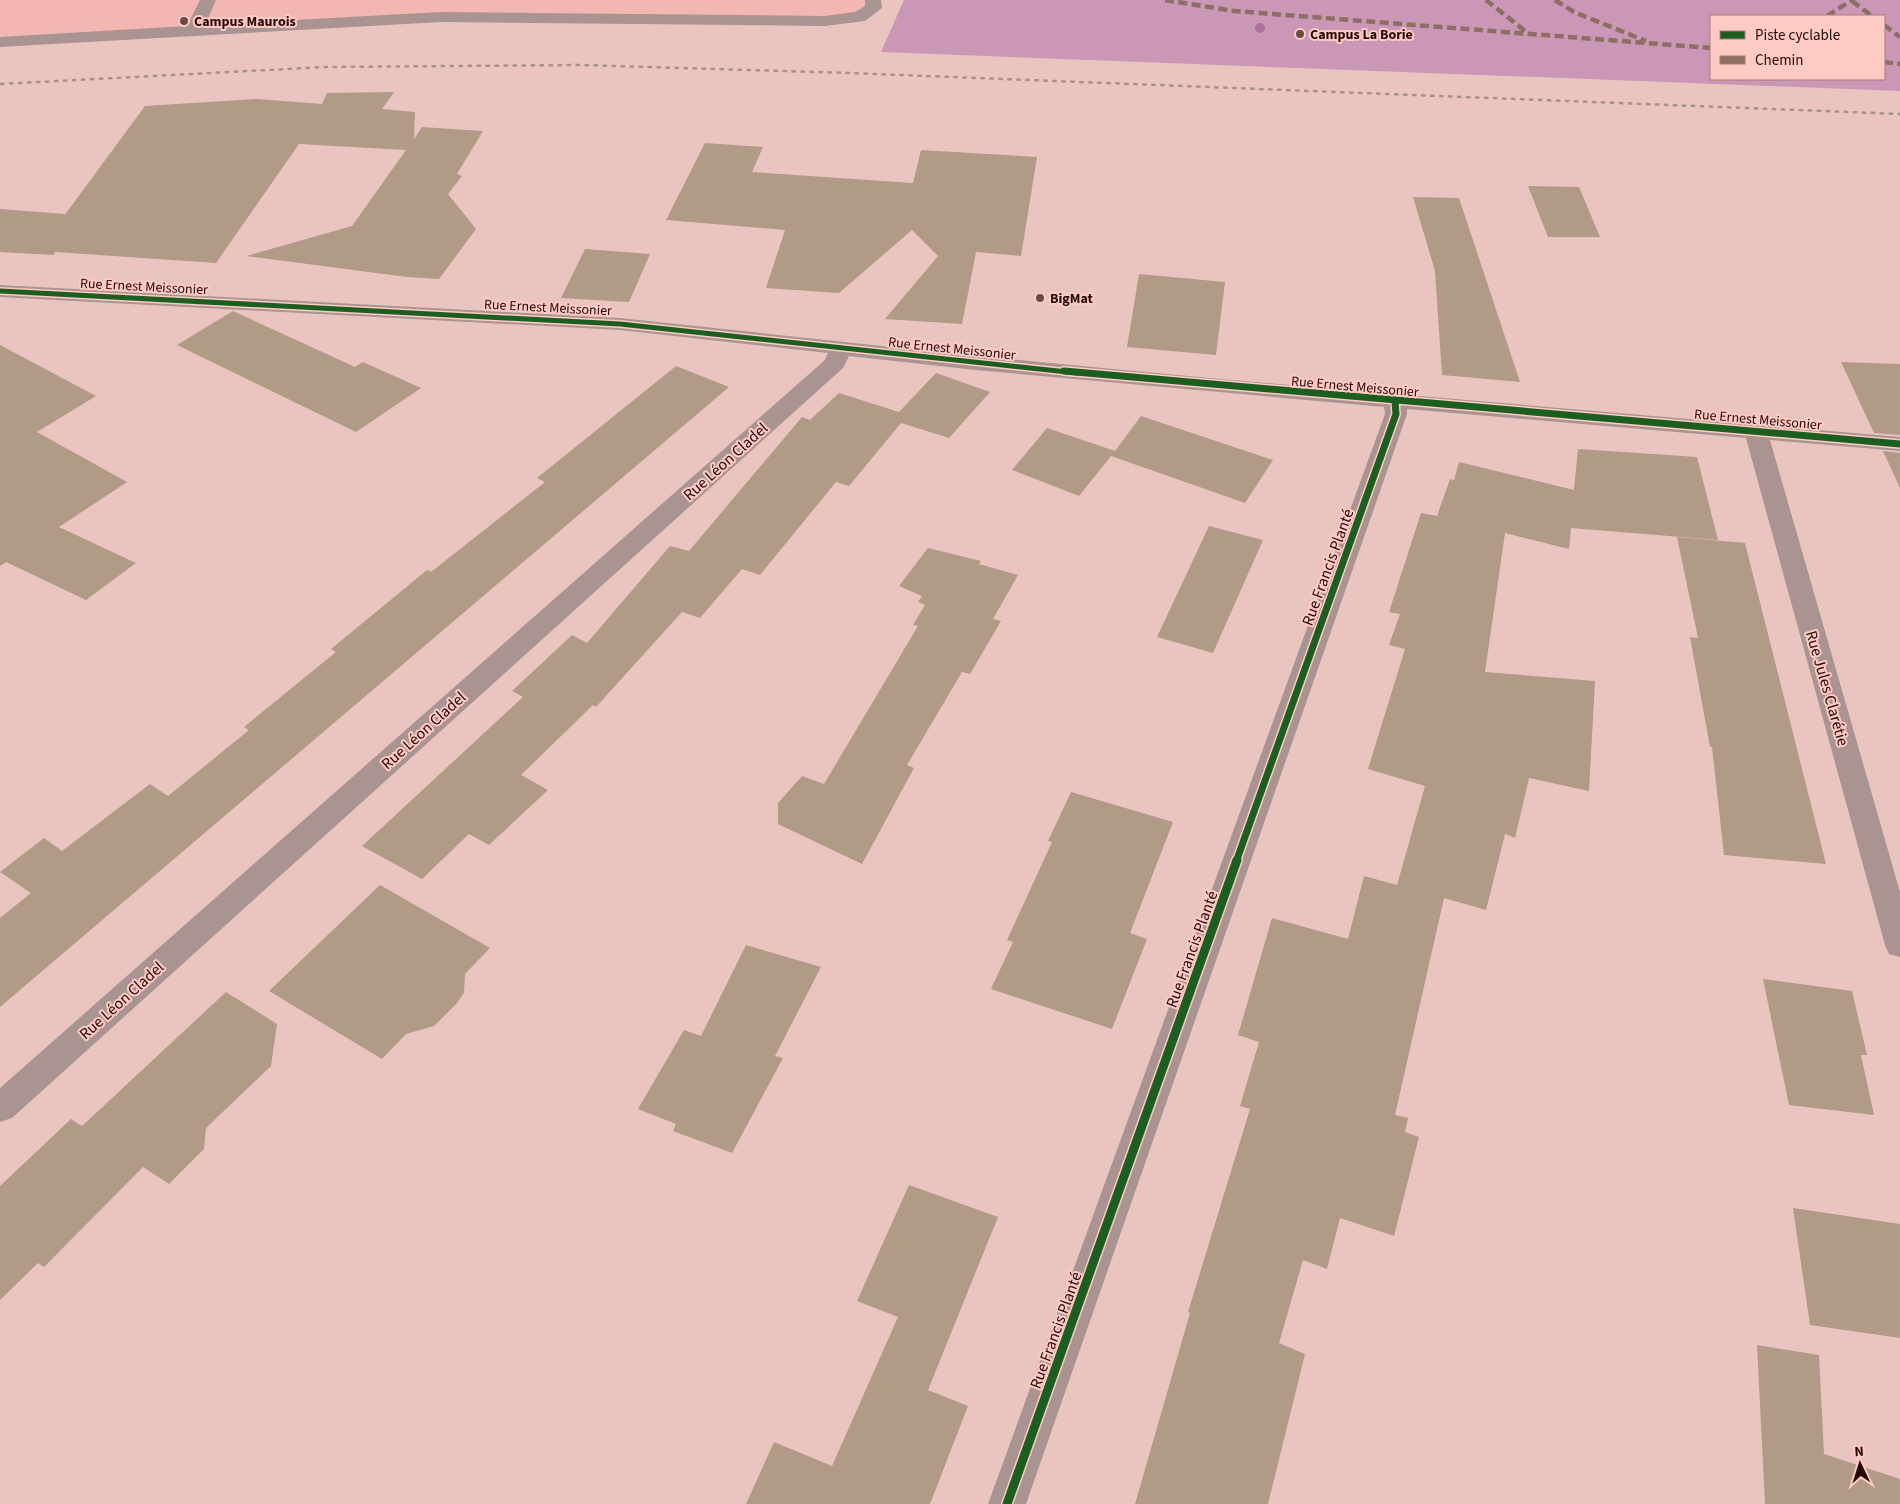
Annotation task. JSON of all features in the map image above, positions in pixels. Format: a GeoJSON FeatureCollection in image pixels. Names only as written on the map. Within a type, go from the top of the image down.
{"type":"FeatureCollection","features":[{"type":"Feature","properties":{"kind":"street"},"geometry":{"type":"LineString","coordinates":[[194,30],[208,0]]}},
{"type":"Feature","properties":{"kind":"street"},"geometry":{"type":"LineString","coordinates":[[0,42],[441,17],[825,21],[860,17],[874,8],[873,0]]}},
{"type":"Feature","properties":{"kind":"street","name":"Rue Ernest Meissonier"},"geometry":{"type":"LineString","coordinates":[[0,291],[620,324],[840,349],[1395,402],[1900,444]]}},
{"type":"Feature","properties":{"kind":"street","name":"Rue Léon Cladel"},"geometry":{"type":"LineString","coordinates":[[0,1108],[834,363],[840,349]]}},
{"type":"Feature","properties":{"kind":"street","name":"Rue Francis Planté"},"geometry":{"type":"LineString","coordinates":[[1007,1504],[1396,414],[1395,402]]}},
{"type":"Feature","properties":{"kind":"street","name":"Rue Jules Clarétie"},"geometry":{"type":"LineString","coordinates":[[1756,432],[1900,945]]}},
{"type":"Feature","properties":{"kind":"shaded area","name":"Campus Maurois"},"geometry":{"type":"Polygon","coordinates":[[[0,0],[873,0],[874,8],[825,21],[441,17],[0,42],[0,0]]]}},
{"type":"Feature","properties":{"kind":"shaded area","name":"Campus La Borie"},"geometry":{"type":"Polygon","coordinates":[[[904,0],[1900,0],[1900,91],[881,52],[904,0]]]}},
{"type":"Feature","properties":{"kind":"building"},"geometry":{"type":"Polygon","coordinates":[[[394,92],[382,109],[415,112],[414,139],[422,127],[483,131],[457,174],[462,176],[448,194],[476,229],[439,279],[407,277],[246,256],[352,226],[406,150],[299,144],[216,263],[55,252],[54,255],[0,252],[0,209],[65,214],[64,216],[145,106],[257,99],[322,104],[327,93],[394,92]]]}},
{"type":"Feature","properties":{"kind":"building"},"geometry":{"type":"Polygon","coordinates":[[[705,143],[763,147],[752,172],[913,183],[921,150],[1037,157],[1021,256],[976,252],[962,324],[885,319],[938,256],[912,230],[839,293],[766,288],[785,230],[666,220],[705,143]]]}},
{"type":"Feature","properties":{"kind":"building"},"geometry":{"type":"Polygon","coordinates":[[[1528,186],[1579,187],[1600,237],[1548,237],[1528,186]]]}},
{"type":"Feature","properties":{"kind":"building"},"geometry":{"type":"Polygon","coordinates":[[[1413,197],[1459,198],[1520,382],[1442,375],[1435,271],[1413,197]]]}},
{"type":"Feature","properties":{"kind":"building"},"geometry":{"type":"Polygon","coordinates":[[[585,249],[650,254],[629,302],[561,298],[585,249]]]}},
{"type":"Feature","properties":{"kind":"building"},"geometry":{"type":"Polygon","coordinates":[[[1139,274],[1225,282],[1216,355],[1127,347],[1139,274]]]}},
{"type":"Feature","properties":{"kind":"building"},"geometry":{"type":"Polygon","coordinates":[[[233,311],[355,367],[363,362],[421,388],[356,432],[177,345],[233,311]]]}},
{"type":"Feature","properties":{"kind":"building"},"geometry":{"type":"Polygon","coordinates":[[[0,345],[96,396],[37,432],[127,482],[59,527],[136,563],[86,600],[6,562],[0,566],[0,345]]]}},
{"type":"Feature","properties":{"kind":"building"},"geometry":{"type":"Polygon","coordinates":[[[1841,362],[1900,364],[1900,435],[1874,433],[1841,362]]]}},
{"type":"Feature","properties":{"kind":"building"},"geometry":{"type":"Polygon","coordinates":[[[676,366],[729,387],[0,1007],[0,918],[31,893],[0,872],[44,838],[62,851],[150,784],[168,796],[249,730],[244,727],[336,652],[331,649],[427,570],[431,572],[545,482],[537,478],[676,366]]]}},
{"type":"Feature","properties":{"kind":"building"},"geometry":{"type":"Polygon","coordinates":[[[936,373],[990,392],[949,438],[901,423],[849,486],[836,482],[760,575],[742,569],[700,618],[682,612],[596,707],[593,705],[521,775],[548,790],[489,845],[469,834],[422,879],[362,846],[523,697],[512,691],[572,635],[587,643],[670,546],[689,551],[802,417],[810,420],[839,393],[899,412],[936,373]]]}},
{"type":"Feature","properties":{"kind":"building"},"geometry":{"type":"Polygon","coordinates":[[[1141,416],[1273,460],[1245,503],[1111,456],[1079,496],[1012,470],[1047,428],[1115,451],[1141,416]]]}},
{"type":"Feature","properties":{"kind":"building"},"geometry":{"type":"Polygon","coordinates":[[[1578,449],[1697,457],[1718,540],[1571,528],[1569,549],[1505,533],[1485,672],[1595,681],[1589,791],[1529,778],[1515,838],[1505,834],[1486,910],[1444,898],[1395,1115],[1408,1118],[1405,1132],[1419,1137],[1394,1236],[1340,1218],[1327,1269],[1303,1260],[1279,1343],[1305,1354],[1268,1504],[1135,1504],[1190,1313],[1188,1312],[1250,1109],[1240,1106],[1259,1042],[1238,1035],[1272,918],[1348,939],[1364,876],[1397,885],[1425,786],[1368,769],[1405,649],[1389,645],[1400,614],[1389,612],[1421,513],[1437,516],[1450,479],[1454,480],[1459,462],[1574,490],[1578,449]]]}},
{"type":"Feature","properties":{"kind":"building"},"geometry":{"type":"Polygon","coordinates":[[[1883,451],[1900,453],[1900,488],[1883,451]]]}},
{"type":"Feature","properties":{"kind":"building"},"geometry":{"type":"Polygon","coordinates":[[[1209,526],[1263,540],[1213,653],[1157,637],[1209,526]]]}},
{"type":"Feature","properties":{"kind":"building"},"geometry":{"type":"Polygon","coordinates":[[[1677,537],[1745,543],[1826,864],[1724,855],[1712,747],[1710,747],[1690,637],[1698,638],[1677,537]]]}},
{"type":"Feature","properties":{"kind":"building"},"geometry":{"type":"Polygon","coordinates":[[[928,548],[981,561],[979,564],[1018,575],[993,619],[1001,621],[970,674],[962,672],[907,765],[914,768],[862,864],[778,824],[778,803],[802,776],[824,784],[918,626],[913,625],[925,605],[918,602],[922,596],[899,586],[928,548]]]}},
{"type":"Feature","properties":{"kind":"building"},"geometry":{"type":"Polygon","coordinates":[[[1071,792],[1173,822],[1130,933],[1147,939],[1112,1029],[991,989],[1013,942],[1007,940],[1052,842],[1048,841],[1071,792]]]}},
{"type":"Feature","properties":{"kind":"building"},"geometry":{"type":"Polygon","coordinates":[[[380,885],[490,948],[465,974],[464,993],[457,1003],[434,1026],[406,1034],[382,1059],[269,991],[380,885]]]}},
{"type":"Feature","properties":{"kind":"building"},"geometry":{"type":"Polygon","coordinates":[[[746,945],[821,967],[775,1056],[783,1058],[732,1153],[673,1131],[676,1124],[638,1109],[684,1030],[701,1036],[746,945]]]}},
{"type":"Feature","properties":{"kind":"building"},"geometry":{"type":"Polygon","coordinates":[[[1763,979],[1852,991],[1867,1055],[1861,1055],[1874,1115],[1789,1105],[1763,979]]]}},
{"type":"Feature","properties":{"kind":"building"},"geometry":{"type":"Polygon","coordinates":[[[226,992],[277,1024],[271,1066],[206,1128],[204,1149],[169,1184],[143,1167],[44,1267],[38,1263],[0,1300],[0,1186],[71,1119],[82,1126],[226,992]]]}},
{"type":"Feature","properties":{"kind":"building"},"geometry":{"type":"Polygon","coordinates":[[[909,1185],[998,1217],[928,1390],[968,1406],[930,1504],[746,1504],[774,1442],[832,1466],[898,1317],[857,1301],[909,1185]]]}},
{"type":"Feature","properties":{"kind":"building"},"geometry":{"type":"Polygon","coordinates":[[[1793,1208],[1900,1224],[1900,1338],[1810,1325],[1793,1208]]]}},
{"type":"Feature","properties":{"kind":"building"},"geometry":{"type":"Polygon","coordinates":[[[1757,1345],[1819,1355],[1824,1454],[1900,1479],[1900,1504],[1765,1504],[1757,1345]]]}},
{"type":"Feature","properties":{"kind":"railway"},"geometry":{"type":"LineString","coordinates":[[0,84],[325,67],[581,65],[850,73],[1900,114]]}},
{"type":"Feature","properties":{"kind":"marked path"},"geometry":{"type":"LineString","coordinates":[[1165,0],[1234,11],[1710,48]]}},
{"type":"Feature","properties":{"kind":"marked path"},"geometry":{"type":"LineString","coordinates":[[1486,0],[1529,34]]}},
{"type":"Feature","properties":{"kind":"marked path"},"geometry":{"type":"LineString","coordinates":[[1555,0],[1574,12],[1646,41]]}},
{"type":"Feature","properties":{"kind":"marked path"},"geometry":{"type":"LineString","coordinates":[[1829,15],[1852,0]]}},
{"type":"Feature","properties":{"kind":"marked path"},"geometry":{"type":"LineString","coordinates":[[1852,1],[1871,15]]}},
{"type":"Feature","properties":{"kind":"marked path"},"geometry":{"type":"LineString","coordinates":[[1885,26],[1900,37]]}},
{"type":"Feature","properties":{"kind":"marked path"},"geometry":{"type":"LineString","coordinates":[[1885,62],[1900,64]]}},
{"type":"Feature","properties":{"kind":"cycle path"},"geometry":{"type":"LineString","coordinates":[[0,291],[620,324],[976,363],[1220,386],[1900,444]]}},
{"type":"Feature","properties":{"kind":"cycle path"},"geometry":{"type":"LineString","coordinates":[[1007,1504],[1396,414],[1395,402]]}},
{"type":"Feature","properties":{"kind":"place","name":"Campus Maurois"},"geometry":{"type":"Point","coordinates":[184,21]}},
{"type":"Feature","properties":{"kind":"place","name":"Campus La Borie"},"geometry":{"type":"Point","coordinates":[1300,34]}},
{"type":"Feature","properties":{"kind":"place","name":"BigMat"},"geometry":{"type":"Point","coordinates":[1040,298]}}]}
